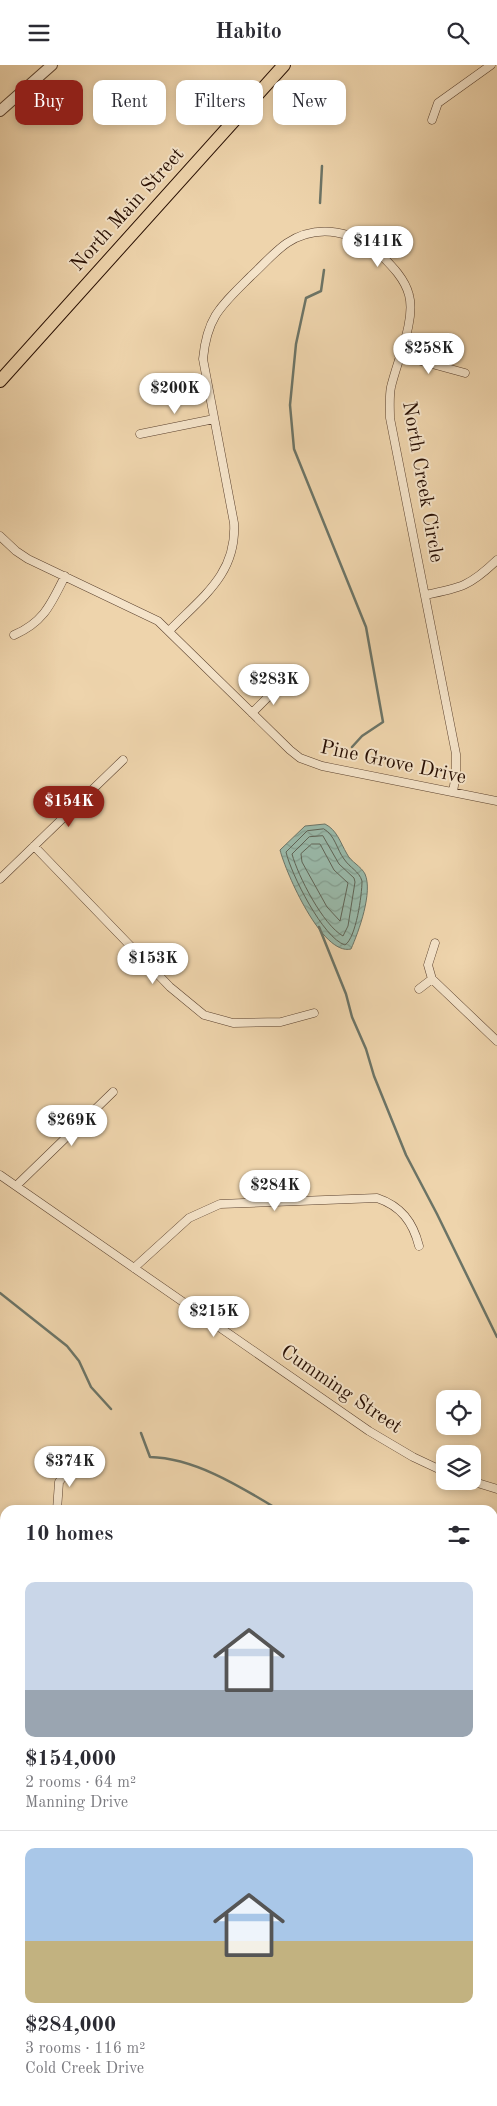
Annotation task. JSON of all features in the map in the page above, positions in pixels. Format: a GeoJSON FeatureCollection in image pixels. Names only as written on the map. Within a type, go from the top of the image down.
{"type":"FeatureCollection","features":[{"type":"Feature","properties":{"kind":"main road","name":"North Main Street"},"geometry":{"type":"LineString","coordinates":[[0,381],[284,65]]}},
{"type":"Feature","properties":{"kind":"street"},"geometry":{"type":"LineString","coordinates":[[0,111],[52,65]]}},
{"type":"Feature","properties":{"kind":"street"},"geometry":{"type":"LineString","coordinates":[[432,120],[438,103],[491,65]]}},
{"type":"Feature","properties":{"kind":"street","name":"North Creek Circle"},"geometry":{"type":"LineString","coordinates":[[170,630],[219,580],[228,566],[234,549],[234,523],[203,359],[204,342],[211,321],[221,307],[276,251],[303,235],[327,231],[351,235],[372,246],[392,266],[406,285],[411,303],[410,317],[391,389],[390,418],[456,754],[453,792]]}},
{"type":"Feature","properties":{"kind":"street"},"geometry":{"type":"LineString","coordinates":[[399,355],[465,373]]}},
{"type":"Feature","properties":{"kind":"street"},"geometry":{"type":"LineString","coordinates":[[140,434],[214,419]]}},
{"type":"Feature","properties":{"kind":"street","name":"Pine Grove Drive"},"geometry":{"type":"LineString","coordinates":[[0,536],[28,559],[145,613],[170,630],[290,751],[310,763],[497,801]]}},
{"type":"Feature","properties":{"kind":"street"},"geometry":{"type":"LineString","coordinates":[[424,595],[458,589],[479,578],[497,561]]}},
{"type":"Feature","properties":{"kind":"street"},"geometry":{"type":"LineString","coordinates":[[14,635],[30,628],[42,617],[65,576]]}},
{"type":"Feature","properties":{"kind":"street"},"geometry":{"type":"LineString","coordinates":[[252,713],[281,684]]}},
{"type":"Feature","properties":{"kind":"street"},"geometry":{"type":"LineString","coordinates":[[0,879],[123,760]]}},
{"type":"Feature","properties":{"kind":"street"},"geometry":{"type":"LineString","coordinates":[[34,847],[170,987],[204,1015],[220,1020],[242,1023],[281,1022],[314,1013]]}},
{"type":"Feature","properties":{"kind":"street"},"geometry":{"type":"LineString","coordinates":[[435,943],[428,965],[432,979],[497,1041]]}},
{"type":"Feature","properties":{"kind":"street"},"geometry":{"type":"LineString","coordinates":[[418,989],[432,979]]}},
{"type":"Feature","properties":{"kind":"street"},"geometry":{"type":"LineString","coordinates":[[16,1186],[113,1092]]}},
{"type":"Feature","properties":{"kind":"street","name":"Cumming Street"},"geometry":{"type":"LineString","coordinates":[[0,1175],[369,1431],[413,1457],[436,1468]]}},
{"type":"Feature","properties":{"kind":"street"},"geometry":{"type":"LineString","coordinates":[[134,1268],[189,1217],[209,1207],[233,1203],[376,1198],[394,1205],[406,1216],[415,1230],[419,1246]]}},
{"type":"Feature","properties":{"kind":"street"},"geometry":{"type":"LineString","coordinates":[[57,1505],[59,1482],[73,1465]]}},
{"type":"Feature","properties":{"kind":"street"},"geometry":{"type":"LineString","coordinates":[[481,1484],[497,1489]]}},
{"type":"Feature","properties":{"kind":"water"},"geometry":{"type":"Polygon","coordinates":[[[325,824],[335,833],[349,857],[363,871],[367,882],[364,911],[351,949],[340,948],[329,940],[317,927],[297,893],[280,850],[305,826],[325,824]]]}},
{"type":"Feature","properties":{"kind":"waterway"},"geometry":{"type":"LineString","coordinates":[[320,203],[322,166]]}},
{"type":"Feature","properties":{"kind":"waterway"},"geometry":{"type":"LineString","coordinates":[[324,270],[321,291],[306,298],[296,344],[290,405],[294,449],[366,627],[383,722],[362,736],[352,747]]}},
{"type":"Feature","properties":{"kind":"waterway"},"geometry":{"type":"LineString","coordinates":[[319,927],[346,994],[352,1017],[366,1049],[374,1076],[406,1155],[497,1337]]}},
{"type":"Feature","properties":{"kind":"waterway"},"geometry":{"type":"LineString","coordinates":[[0,1293],[67,1346],[79,1361],[91,1387],[111,1409]]}},
{"type":"Feature","properties":{"kind":"waterway"},"geometry":{"type":"LineString","coordinates":[[141,1433],[150,1457],[184,1462],[201,1468],[233,1483],[271,1505]]}}]}
